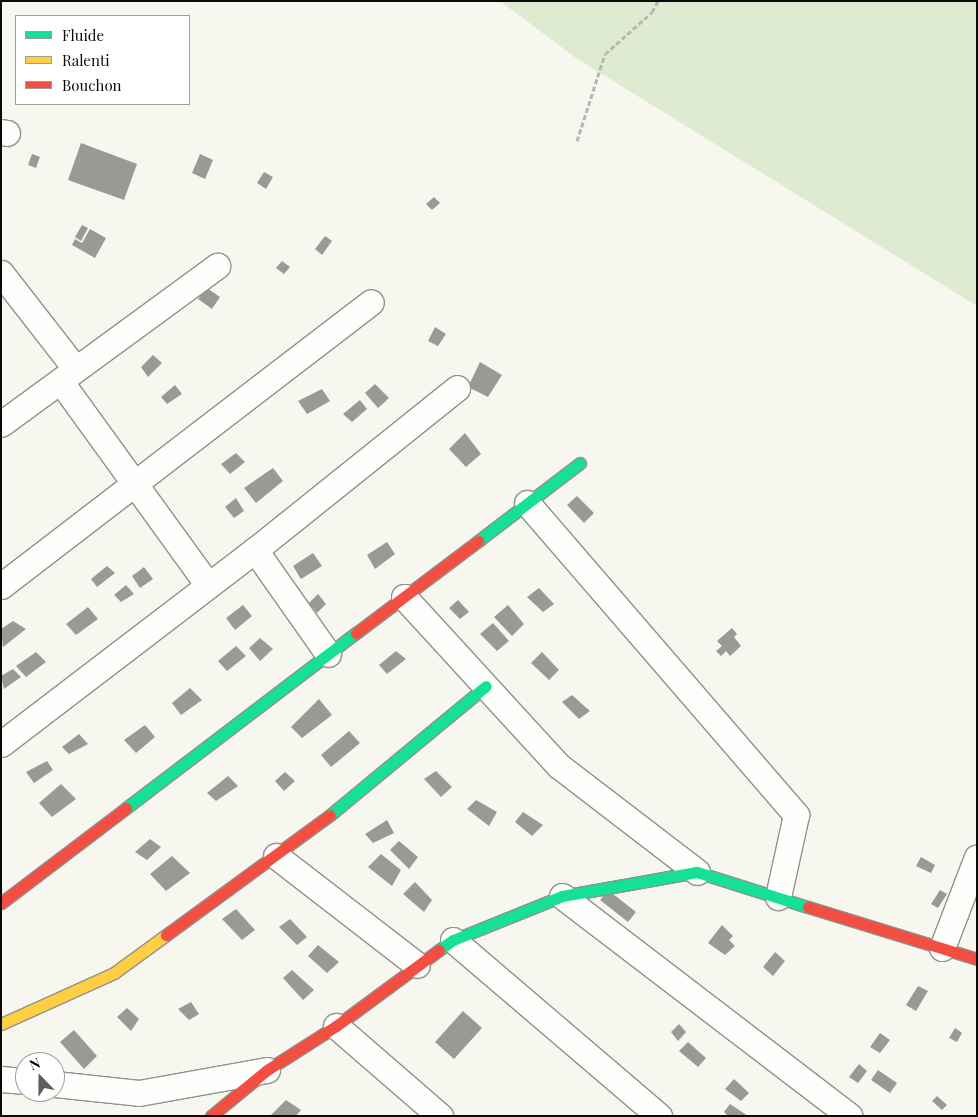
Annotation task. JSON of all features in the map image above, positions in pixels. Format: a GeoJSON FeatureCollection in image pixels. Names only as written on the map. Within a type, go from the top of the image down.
{"type":"FeatureCollection","features":[{"type":"Feature","properties":{"kind":"street"},"geometry":{"type":"LineString","coordinates":[[1,424],[217,266]]}},
{"type":"Feature","properties":{"kind":"street"},"geometry":{"type":"LineString","coordinates":[[1,273],[68,375],[134,483],[208,585]]}},
{"type":"Feature","properties":{"kind":"street"},"geometry":{"type":"LineString","coordinates":[[1,586],[371,302]]}},
{"type":"Feature","properties":{"kind":"street"},"geometry":{"type":"LineString","coordinates":[[1,744],[254,550],[457,388]]}},
{"type":"Feature","properties":{"kind":"street"},"geometry":{"type":"LineString","coordinates":[[1,903],[580,464]]}},
{"type":"Feature","properties":{"kind":"street"},"geometry":{"type":"LineString","coordinates":[[527,503],[796,815],[778,897]]}},
{"type":"Feature","properties":{"kind":"street"},"geometry":{"type":"LineString","coordinates":[[254,550],[328,654]]}},
{"type":"Feature","properties":{"kind":"street"},"geometry":{"type":"LineString","coordinates":[[404,596],[559,766],[697,872],[977,960]]}},
{"type":"Feature","properties":{"kind":"street"},"geometry":{"type":"LineString","coordinates":[[1,1024],[114,973],[276,856],[486,686]]}},
{"type":"Feature","properties":{"kind":"street"},"geometry":{"type":"LineString","coordinates":[[276,856],[417,965]]}},
{"type":"Feature","properties":{"kind":"street"},"geometry":{"type":"LineString","coordinates":[[942,948],[977,857]]}},
{"type":"Feature","properties":{"kind":"street"},"geometry":{"type":"LineString","coordinates":[[211,1116],[267,1070],[336,1026],[453,940],[562,896],[697,872]]}},
{"type":"Feature","properties":{"kind":"street"},"geometry":{"type":"LineString","coordinates":[[562,896],[850,1116]]}},
{"type":"Feature","properties":{"kind":"street"},"geometry":{"type":"LineString","coordinates":[[453,940],[659,1116]]}},
{"type":"Feature","properties":{"kind":"street"},"geometry":{"type":"LineString","coordinates":[[336,1026],[440,1116]]}},
{"type":"Feature","properties":{"kind":"street"},"geometry":{"type":"LineString","coordinates":[[65,1085],[139,1093],[267,1070]]}},
{"type":"Feature","properties":{"kind":"street"},"geometry":{"type":"LineString","coordinates":[[1,1079],[15,1080]]}},
{"type":"Feature","properties":{"kind":"path"},"geometry":{"type":"LineString","coordinates":[[577,141],[605,54],[652,12],[658,1]]}},
{"type":"Feature","properties":{"kind":"green space"},"geometry":{"type":"Polygon","coordinates":[[[500,1],[977,1],[977,306],[576,58],[500,1]]]}},
{"type":"Feature","properties":{"kind":"building"},"geometry":{"type":"Polygon","coordinates":[[[81,143],[137,164],[124,200],[68,180],[81,143]]]}},
{"type":"Feature","properties":{"kind":"building"},"geometry":{"type":"Polygon","coordinates":[[[32,154],[40,157],[36,168],[28,165],[32,154]]]}},
{"type":"Feature","properties":{"kind":"building"},"geometry":{"type":"Polygon","coordinates":[[[200,154],[213,160],[205,179],[192,173],[200,154]]]}},
{"type":"Feature","properties":{"kind":"building"},"geometry":{"type":"Polygon","coordinates":[[[264,172],[273,177],[266,189],[257,183],[264,172]]]}},
{"type":"Feature","properties":{"kind":"building"},"geometry":{"type":"Polygon","coordinates":[[[434,197],[440,203],[432,210],[426,204],[434,197]]]}},
{"type":"Feature","properties":{"kind":"building"},"geometry":{"type":"Polygon","coordinates":[[[82,225],[88,228],[81,241],[75,237],[82,225]]]}},
{"type":"Feature","properties":{"kind":"building"},"geometry":{"type":"Polygon","coordinates":[[[90,229],[106,238],[95,258],[72,245],[75,239],[82,243],[90,229]]]}},
{"type":"Feature","properties":{"kind":"building"},"geometry":{"type":"Polygon","coordinates":[[[325,236],[332,241],[322,255],[315,249],[325,236]]]}},
{"type":"Feature","properties":{"kind":"building"},"geometry":{"type":"Polygon","coordinates":[[[282,261],[290,267],[284,274],[276,268],[282,261]]]}},
{"type":"Feature","properties":{"kind":"building"},"geometry":{"type":"Polygon","coordinates":[[[207,288],[220,297],[212,309],[198,299],[207,288]]]}},
{"type":"Feature","properties":{"kind":"building"},"geometry":{"type":"Polygon","coordinates":[[[435,327],[446,334],[438,346],[428,341],[435,327]]]}},
{"type":"Feature","properties":{"kind":"building"},"geometry":{"type":"Polygon","coordinates":[[[153,355],[162,363],[148,377],[141,367],[153,355]]]}},
{"type":"Feature","properties":{"kind":"building"},"geometry":{"type":"Polygon","coordinates":[[[480,362],[502,375],[488,397],[468,387],[480,362]]]}},
{"type":"Feature","properties":{"kind":"building"},"geometry":{"type":"Polygon","coordinates":[[[375,384],[389,398],[378,408],[365,393],[375,384]]]}},
{"type":"Feature","properties":{"kind":"building"},"geometry":{"type":"Polygon","coordinates":[[[175,385],[182,394],[167,404],[161,397],[175,385]]]}},
{"type":"Feature","properties":{"kind":"building"},"geometry":{"type":"Polygon","coordinates":[[[322,389],[330,401],[307,414],[298,401],[322,389]]]}},
{"type":"Feature","properties":{"kind":"building"},"geometry":{"type":"Polygon","coordinates":[[[360,400],[367,409],[352,422],[343,414],[360,400]]]}},
{"type":"Feature","properties":{"kind":"building"},"geometry":{"type":"Polygon","coordinates":[[[465,433],[481,454],[466,467],[449,449],[465,433]]]}},
{"type":"Feature","properties":{"kind":"building"},"geometry":{"type":"Polygon","coordinates":[[[236,453],[245,462],[230,474],[221,464],[236,453]]]}},
{"type":"Feature","properties":{"kind":"building"},"geometry":{"type":"Polygon","coordinates":[[[273,468],[283,481],[256,503],[244,488],[273,468]]]}},
{"type":"Feature","properties":{"kind":"building"},"geometry":{"type":"Polygon","coordinates":[[[577,496],[594,513],[584,523],[567,505],[577,496]]]}},
{"type":"Feature","properties":{"kind":"building"},"geometry":{"type":"Polygon","coordinates":[[[236,498],[244,511],[234,518],[225,507],[236,498]]]}},
{"type":"Feature","properties":{"kind":"building"},"geometry":{"type":"Polygon","coordinates":[[[387,542],[395,554],[375,569],[367,555],[387,542]]]}},
{"type":"Feature","properties":{"kind":"building"},"geometry":{"type":"Polygon","coordinates":[[[313,553],[322,566],[301,579],[293,566],[313,553]]]}},
{"type":"Feature","properties":{"kind":"building"},"geometry":{"type":"Polygon","coordinates":[[[107,566],[115,573],[97,587],[91,579],[107,566]]]}},
{"type":"Feature","properties":{"kind":"building"},"geometry":{"type":"Polygon","coordinates":[[[144,567],[153,579],[140,588],[132,576],[144,567]]]}},
{"type":"Feature","properties":{"kind":"building"},"geometry":{"type":"Polygon","coordinates":[[[126,585],[134,594],[121,602],[114,595],[126,585]]]}},
{"type":"Feature","properties":{"kind":"building"},"geometry":{"type":"Polygon","coordinates":[[[539,588],[554,604],[543,612],[527,597],[539,588]]]}},
{"type":"Feature","properties":{"kind":"building"},"geometry":{"type":"Polygon","coordinates":[[[318,594],[326,604],[317,613],[309,603],[318,594]]]}},
{"type":"Feature","properties":{"kind":"building"},"geometry":{"type":"Polygon","coordinates":[[[458,600],[469,612],[460,619],[449,608],[458,600]]]}},
{"type":"Feature","properties":{"kind":"building"},"geometry":{"type":"Polygon","coordinates":[[[243,605],[252,616],[235,630],[226,618],[243,605]]]}},
{"type":"Feature","properties":{"kind":"building"},"geometry":{"type":"Polygon","coordinates":[[[508,605],[524,624],[512,636],[494,617],[508,605]]]}},
{"type":"Feature","properties":{"kind":"building"},"geometry":{"type":"Polygon","coordinates":[[[88,607],[98,619],[76,635],[66,624],[88,607]]]}},
{"type":"Feature","properties":{"kind":"building"},"geometry":{"type":"Polygon","coordinates":[[[13,621],[26,629],[3,647],[1,629],[13,621]]]}},
{"type":"Feature","properties":{"kind":"building"},"geometry":{"type":"Polygon","coordinates":[[[493,623],[509,641],[497,651],[480,634],[493,623]]]}},
{"type":"Feature","properties":{"kind":"building"},"geometry":{"type":"Polygon","coordinates":[[[732,628],[737,634],[734,637],[741,646],[730,656],[726,651],[721,656],[716,651],[722,646],[717,641],[732,628]]]}},
{"type":"Feature","properties":{"kind":"building"},"geometry":{"type":"Polygon","coordinates":[[[260,638],[273,649],[260,661],[249,648],[260,638]]]}},
{"type":"Feature","properties":{"kind":"building"},"geometry":{"type":"Polygon","coordinates":[[[236,646],[246,656],[227,671],[218,661],[236,646]]]}},
{"type":"Feature","properties":{"kind":"building"},"geometry":{"type":"Polygon","coordinates":[[[396,651],[406,659],[387,674],[379,665],[396,651]]]}},
{"type":"Feature","properties":{"kind":"building"},"geometry":{"type":"Polygon","coordinates":[[[36,652],[46,662],[26,677],[16,666],[36,652]]]}},
{"type":"Feature","properties":{"kind":"building"},"geometry":{"type":"Polygon","coordinates":[[[542,652],[559,670],[549,680],[531,663],[542,652]]]}},
{"type":"Feature","properties":{"kind":"building"},"geometry":{"type":"Polygon","coordinates":[[[13,669],[21,677],[4,689],[1,676],[13,669]]]}},
{"type":"Feature","properties":{"kind":"building"},"geometry":{"type":"Polygon","coordinates":[[[190,688],[202,700],[181,715],[172,703],[190,688]]]}},
{"type":"Feature","properties":{"kind":"building"},"geometry":{"type":"Polygon","coordinates":[[[572,695],[590,711],[579,719],[562,702],[572,695]]]}},
{"type":"Feature","properties":{"kind":"building"},"geometry":{"type":"Polygon","coordinates":[[[319,699],[332,715],[302,738],[291,727],[319,699]]]}},
{"type":"Feature","properties":{"kind":"building"},"geometry":{"type":"Polygon","coordinates":[[[145,725],[155,737],[136,753],[124,740],[145,725]]]}},
{"type":"Feature","properties":{"kind":"building"},"geometry":{"type":"Polygon","coordinates":[[[349,731],[360,743],[331,767],[321,755],[349,731]]]}},
{"type":"Feature","properties":{"kind":"building"},"geometry":{"type":"Polygon","coordinates":[[[79,734],[88,744],[69,754],[62,747],[79,734]]]}},
{"type":"Feature","properties":{"kind":"building"},"geometry":{"type":"Polygon","coordinates":[[[47,761],[53,770],[34,783],[26,772],[47,761]]]}},
{"type":"Feature","properties":{"kind":"building"},"geometry":{"type":"Polygon","coordinates":[[[436,771],[452,787],[441,797],[424,779],[436,771]]]}},
{"type":"Feature","properties":{"kind":"building"},"geometry":{"type":"Polygon","coordinates":[[[285,772],[295,781],[284,791],[275,781],[285,772]]]}},
{"type":"Feature","properties":{"kind":"building"},"geometry":{"type":"Polygon","coordinates":[[[228,776],[238,786],[216,801],[207,793],[228,776]]]}},
{"type":"Feature","properties":{"kind":"building"},"geometry":{"type":"Polygon","coordinates":[[[61,784],[76,799],[52,817],[39,803],[61,784]]]}},
{"type":"Feature","properties":{"kind":"building"},"geometry":{"type":"Polygon","coordinates":[[[476,800],[497,812],[489,826],[467,809],[476,800]]]}},
{"type":"Feature","properties":{"kind":"building"},"geometry":{"type":"Polygon","coordinates":[[[523,812],[543,825],[532,836],[515,822],[523,812]]]}},
{"type":"Feature","properties":{"kind":"building"},"geometry":{"type":"Polygon","coordinates":[[[387,820],[394,833],[373,843],[365,834],[387,820]]]}},
{"type":"Feature","properties":{"kind":"building"},"geometry":{"type":"Polygon","coordinates":[[[150,839],[161,847],[147,860],[135,852],[150,839]]]}},
{"type":"Feature","properties":{"kind":"building"},"geometry":{"type":"Polygon","coordinates":[[[399,841],[418,857],[409,869],[390,850],[399,841]]]}},
{"type":"Feature","properties":{"kind":"building"},"geometry":{"type":"Polygon","coordinates":[[[381,854],[401,870],[392,886],[368,867],[381,854]]]}},
{"type":"Feature","properties":{"kind":"building"},"geometry":{"type":"Polygon","coordinates":[[[172,856],[190,873],[166,891],[150,874],[172,856]]]}},
{"type":"Feature","properties":{"kind":"building"},"geometry":{"type":"Polygon","coordinates":[[[921,857],[935,865],[931,873],[916,866],[921,857]]]}},
{"type":"Feature","properties":{"kind":"building"},"geometry":{"type":"Polygon","coordinates":[[[415,882],[432,900],[424,912],[403,894],[415,882]]]}},
{"type":"Feature","properties":{"kind":"building"},"geometry":{"type":"Polygon","coordinates":[[[608,890],[636,912],[628,922],[600,900],[608,890]]]}},
{"type":"Feature","properties":{"kind":"building"},"geometry":{"type":"Polygon","coordinates":[[[940,890],[947,894],[938,908],[931,904],[940,890]]]}},
{"type":"Feature","properties":{"kind":"building"},"geometry":{"type":"Polygon","coordinates":[[[236,909],[255,930],[242,940],[222,919],[236,909]]]}},
{"type":"Feature","properties":{"kind":"building"},"geometry":{"type":"Polygon","coordinates":[[[290,919],[307,937],[297,945],[279,927],[290,919]]]}},
{"type":"Feature","properties":{"kind":"building"},"geometry":{"type":"Polygon","coordinates":[[[722,925],[733,936],[729,940],[735,946],[725,955],[708,943],[722,925]]]}},
{"type":"Feature","properties":{"kind":"building"},"geometry":{"type":"Polygon","coordinates":[[[318,945],[339,962],[327,973],[308,956],[318,945]]]}},
{"type":"Feature","properties":{"kind":"building"},"geometry":{"type":"Polygon","coordinates":[[[775,952],[785,961],[773,976],[763,967],[775,952]]]}},
{"type":"Feature","properties":{"kind":"building"},"geometry":{"type":"Polygon","coordinates":[[[292,970],[314,990],[303,1000],[283,978],[292,970]]]}},
{"type":"Feature","properties":{"kind":"building"},"geometry":{"type":"Polygon","coordinates":[[[918,986],[928,991],[916,1011],[906,1005],[918,986]]]}},
{"type":"Feature","properties":{"kind":"building"},"geometry":{"type":"Polygon","coordinates":[[[191,1002],[199,1014],[189,1020],[178,1009],[191,1002]]]}},
{"type":"Feature","properties":{"kind":"building"},"geometry":{"type":"Polygon","coordinates":[[[127,1008],[139,1019],[131,1031],[117,1017],[127,1008]]]}},
{"type":"Feature","properties":{"kind":"building"},"geometry":{"type":"Polygon","coordinates":[[[463,1011],[482,1028],[454,1059],[435,1042],[463,1011]]]}},
{"type":"Feature","properties":{"kind":"building"},"geometry":{"type":"Polygon","coordinates":[[[679,1024],[686,1032],[678,1041],[671,1032],[679,1024]]]}},
{"type":"Feature","properties":{"kind":"building"},"geometry":{"type":"Polygon","coordinates":[[[955,1028],[962,1033],[957,1042],[949,1038],[955,1028]]]}},
{"type":"Feature","properties":{"kind":"building"},"geometry":{"type":"Polygon","coordinates":[[[74,1030],[97,1056],[84,1069],[60,1042],[74,1030]]]}},
{"type":"Feature","properties":{"kind":"building"},"geometry":{"type":"Polygon","coordinates":[[[880,1033],[890,1040],[880,1053],[870,1047],[880,1033]]]}},
{"type":"Feature","properties":{"kind":"building"},"geometry":{"type":"Polygon","coordinates":[[[688,1042],[706,1058],[698,1067],[679,1051],[688,1042]]]}},
{"type":"Feature","properties":{"kind":"building"},"geometry":{"type":"Polygon","coordinates":[[[859,1064],[867,1071],[858,1083],[849,1077],[859,1064]]]}},
{"type":"Feature","properties":{"kind":"building"},"geometry":{"type":"Polygon","coordinates":[[[878,1070],[897,1083],[890,1093],[871,1080],[878,1070]]]}},
{"type":"Feature","properties":{"kind":"building"},"geometry":{"type":"Polygon","coordinates":[[[734,1079],[749,1093],[741,1101],[725,1089],[734,1079]]]}},
{"type":"Feature","properties":{"kind":"building"},"geometry":{"type":"Polygon","coordinates":[[[937,1096],[947,1105],[942,1110],[932,1101],[937,1096]]]}},
{"type":"Feature","properties":{"kind":"building"},"geometry":{"type":"Polygon","coordinates":[[[286,1100],[301,1110],[296,1116],[270,1116],[286,1100]]]}},
{"type":"Feature","properties":{"kind":"building"},"geometry":{"type":"Polygon","coordinates":[[[730,1104],[748,1116],[728,1116],[724,1112],[730,1104]]]}},
{"type":"Feature","properties":{"kind":"traffic: fast"},"geometry":{"type":"LineString","coordinates":[[478,541],[580,463]]}},
{"type":"Feature","properties":{"kind":"traffic: fast"},"geometry":{"type":"LineString","coordinates":[[126,808],[356,633]]}},
{"type":"Feature","properties":{"kind":"traffic: fast"},"geometry":{"type":"LineString","coordinates":[[330,815],[486,686]]}},
{"type":"Feature","properties":{"kind":"traffic: fast"},"geometry":{"type":"LineString","coordinates":[[439,950],[453,940],[562,896],[697,872],[808,907]]}},
{"type":"Feature","properties":{"kind":"traffic: slow"},"geometry":{"type":"LineString","coordinates":[[1,1024],[114,973],[166,935]]}},
{"type":"Feature","properties":{"kind":"traffic: jam"},"geometry":{"type":"LineString","coordinates":[[356,633],[478,541]]}},
{"type":"Feature","properties":{"kind":"traffic: jam"},"geometry":{"type":"LineString","coordinates":[[1,903],[126,808]]}},
{"type":"Feature","properties":{"kind":"traffic: jam"},"geometry":{"type":"LineString","coordinates":[[166,935],[330,815]]}},
{"type":"Feature","properties":{"kind":"traffic: jam"},"geometry":{"type":"LineString","coordinates":[[808,907],[977,959]]}},
{"type":"Feature","properties":{"kind":"traffic: jam"},"geometry":{"type":"LineString","coordinates":[[211,1116],[267,1070],[336,1026],[439,950]]}}]}
